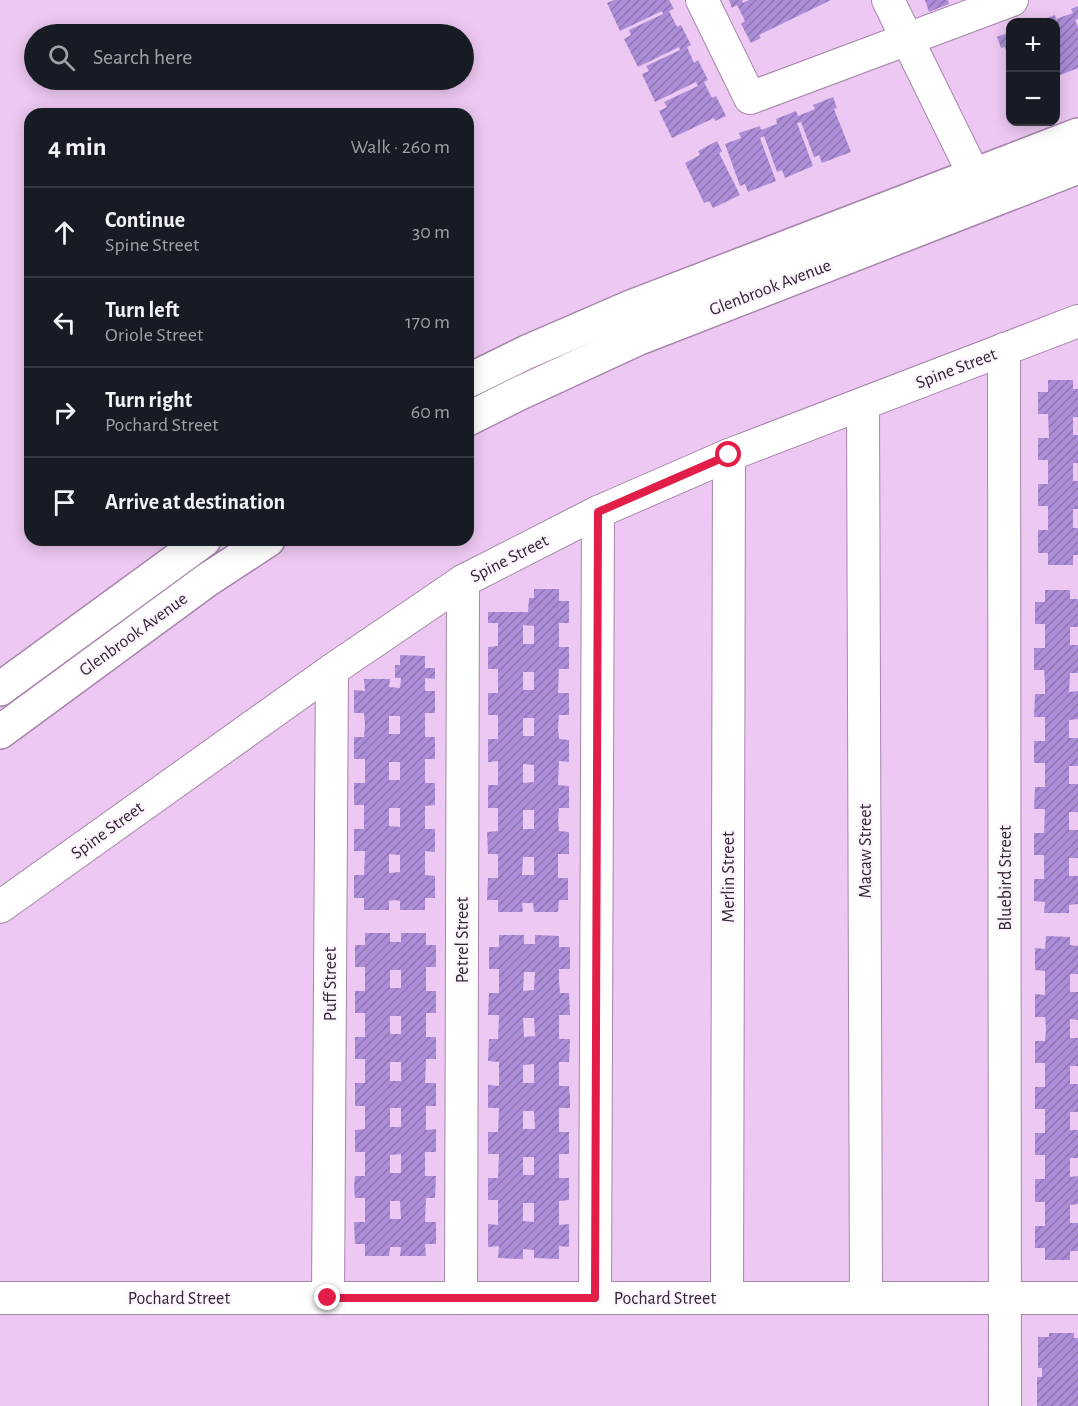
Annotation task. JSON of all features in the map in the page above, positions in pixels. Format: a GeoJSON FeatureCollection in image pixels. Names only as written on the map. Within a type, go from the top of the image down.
{"type":"FeatureCollection","features":[{"type":"Feature","properties":{"kind":"street"},"geometry":{"type":"LineString","coordinates":[[702,0],[750,98],[1012,0]]}},
{"type":"Feature","properties":{"kind":"street"},"geometry":{"type":"LineString","coordinates":[[888,0],[974,175]]}},
{"type":"Feature","properties":{"kind":"street","name":"Glenbrook Avenue"},"geometry":{"type":"LineString","coordinates":[[474,378],[527,352],[631,307],[1078,135]]}},
{"type":"Feature","properties":{"kind":"street","name":"Glenbrook Avenue"},"geometry":{"type":"LineString","coordinates":[[474,416],[638,339],[1078,167]]}},
{"type":"Feature","properties":{"kind":"street","name":"Spine Street"},"geometry":{"type":"LineString","coordinates":[[0,907],[332,670],[463,582],[598,512],[729,455],[1078,321]]}},
{"type":"Feature","properties":{"kind":"street","name":"Bluebird Street"},"geometry":{"type":"LineString","coordinates":[[1005,349],[1005,1406]]}},
{"type":"Feature","properties":{"kind":"street","name":"Macaw Street"},"geometry":{"type":"LineString","coordinates":[[863,404],[866,1298]]}},
{"type":"Feature","properties":{"kind":"street","name":"Merlin Street"},"geometry":{"type":"LineString","coordinates":[[727,1298],[729,455]]}},
{"type":"Feature","properties":{"kind":"street"},"geometry":{"type":"LineString","coordinates":[[595,1298],[598,512]]}},
{"type":"Feature","properties":{"kind":"street","name":"Glenbrook Avenue"},"geometry":{"type":"LineString","coordinates":[[0,689],[196,546]]}},
{"type":"Feature","properties":{"kind":"street","name":"Glenbrook Avenue"},"geometry":{"type":"LineString","coordinates":[[0,732],[207,580],[259,546]]}},
{"type":"Feature","properties":{"kind":"street","name":"Petrel Street"},"geometry":{"type":"LineString","coordinates":[[462,1298],[463,582]]}},
{"type":"Feature","properties":{"kind":"street","name":"Puff Street"},"geometry":{"type":"LineString","coordinates":[[328,1298],[332,670]]}},
{"type":"Feature","properties":{"kind":"street","name":"Pochard Street"},"geometry":{"type":"LineString","coordinates":[[0,1298],[1078,1298]]}},
{"type":"Feature","properties":{"kind":"building"},"geometry":{"type":"Polygon","coordinates":[[[614,0],[669,0],[674,9],[669,11],[677,27],[681,25],[691,45],[687,47],[694,63],[698,60],[708,80],[704,82],[712,98],[716,96],[726,116],[715,121],[714,118],[672,138],[659,111],[667,107],[664,102],[698,86],[696,82],[655,102],[642,74],[649,71],[646,66],[680,50],[679,47],[638,67],[624,39],[631,35],[629,30],[663,14],[662,11],[620,31],[607,3],[614,0]]]}},
{"type":"Feature","properties":{"kind":"building"},"geometry":{"type":"Polygon","coordinates":[[[729,0],[742,0],[743,3],[749,0],[831,0],[759,35],[761,38],[751,43],[741,24],[745,21],[737,5],[732,8],[729,0]]]}},
{"type":"Feature","properties":{"kind":"building"},"geometry":{"type":"Polygon","coordinates":[[[925,0],[948,0],[949,4],[929,12],[925,0]]]}},
{"type":"Feature","properties":{"kind":"building"},"geometry":{"type":"Polygon","coordinates":[[[1078,6],[1078,19],[1075,20],[1078,27],[1078,68],[1060,75],[1059,18],[1073,13],[1071,9],[1078,6]]]}},
{"type":"Feature","properties":{"kind":"building"},"geometry":{"type":"Polygon","coordinates":[[[1006,34],[1006,50],[1005,47],[1001,48],[997,37],[1006,34]]]}},
{"type":"Feature","properties":{"kind":"building"},"geometry":{"type":"Polygon","coordinates":[[[833,97],[837,108],[834,109],[851,152],[822,163],[819,155],[814,157],[801,122],[797,123],[813,166],[785,178],[782,170],[777,172],[764,136],[760,138],[776,181],[748,192],[745,184],[740,186],[725,144],[741,138],[739,133],[760,126],[761,130],[777,124],[776,119],[796,111],[798,116],[815,109],[813,105],[833,97]]]}},
{"type":"Feature","properties":{"kind":"building"},"geometry":{"type":"Polygon","coordinates":[[[717,141],[722,151],[719,153],[740,195],[713,208],[709,201],[704,203],[685,163],[700,155],[698,151],[717,141]]]}},
{"type":"Feature","properties":{"kind":"building"},"geometry":{"type":"Polygon","coordinates":[[[1048,380],[1073,380],[1073,389],[1078,389],[1078,417],[1073,417],[1073,435],[1078,435],[1078,463],[1073,463],[1073,481],[1078,481],[1078,509],[1073,509],[1073,528],[1078,528],[1078,555],[1073,555],[1073,565],[1048,565],[1048,553],[1038,553],[1038,530],[1048,530],[1048,506],[1038,506],[1038,484],[1048,484],[1048,460],[1038,460],[1038,438],[1049,438],[1048,414],[1038,414],[1038,392],[1048,392],[1048,380]]]}},
{"type":"Feature","properties":{"kind":"building"},"geometry":{"type":"Polygon","coordinates":[[[534,589],[559,589],[559,601],[569,601],[569,623],[559,623],[559,647],[569,647],[569,669],[559,669],[558,693],[569,693],[569,715],[559,715],[558,728],[559,739],[569,740],[569,762],[559,761],[558,785],[569,786],[569,808],[559,808],[558,820],[559,831],[569,832],[569,854],[558,854],[558,878],[568,878],[568,900],[559,900],[558,912],[534,912],[533,903],[522,903],[523,912],[498,912],[498,900],[487,900],[488,878],[498,878],[498,854],[488,854],[487,832],[498,831],[498,808],[488,808],[488,785],[498,785],[498,761],[488,762],[488,739],[498,739],[498,715],[488,715],[488,693],[498,693],[498,669],[488,669],[488,647],[498,646],[498,623],[488,623],[488,612],[528,612],[529,598],[534,598],[534,589]],[[523,625],[523,644],[534,644],[534,626],[523,625]],[[523,672],[523,690],[534,690],[534,672],[523,672]],[[523,718],[523,736],[534,736],[534,718],[523,718]],[[523,764],[523,783],[534,782],[534,765],[523,764]],[[523,810],[523,829],[534,829],[534,810],[523,810]],[[523,857],[522,875],[534,875],[534,857],[523,857]]]}},
{"type":"Feature","properties":{"kind":"building"},"geometry":{"type":"Polygon","coordinates":[[[1045,590],[1070,590],[1070,599],[1078,599],[1078,627],[1070,627],[1070,645],[1078,645],[1078,673],[1070,673],[1069,692],[1078,691],[1078,719],[1069,720],[1069,738],[1078,738],[1078,766],[1069,766],[1069,784],[1078,784],[1078,812],[1069,812],[1069,830],[1078,830],[1078,858],[1069,858],[1069,876],[1078,876],[1078,904],[1069,905],[1069,913],[1044,913],[1045,902],[1034,901],[1034,879],[1044,879],[1044,855],[1034,855],[1034,833],[1044,833],[1045,809],[1034,809],[1035,787],[1045,787],[1045,763],[1034,763],[1034,741],[1045,741],[1045,717],[1034,717],[1035,694],[1045,694],[1044,670],[1034,670],[1034,648],[1045,648],[1045,624],[1035,624],[1035,602],[1045,602],[1045,590]]]}},
{"type":"Feature","properties":{"kind":"building"},"geometry":{"type":"Polygon","coordinates":[[[400,655],[425,656],[425,668],[435,668],[435,679],[425,678],[425,691],[435,691],[435,713],[425,713],[425,737],[435,737],[435,759],[425,759],[425,783],[435,783],[435,805],[425,806],[425,829],[435,829],[435,852],[425,851],[425,875],[435,876],[435,898],[425,898],[425,910],[400,910],[400,901],[395,900],[389,901],[389,910],[364,910],[364,898],[354,898],[354,875],[364,875],[365,851],[354,851],[354,829],[364,829],[364,805],[354,805],[354,783],[365,783],[365,759],[354,759],[354,737],[364,737],[365,725],[364,713],[354,713],[354,690],[365,691],[364,679],[390,679],[389,687],[400,688],[401,678],[395,678],[395,665],[400,665],[400,655]],[[389,716],[389,734],[400,734],[400,716],[389,716]],[[389,762],[389,780],[400,780],[400,762],[389,762]],[[389,808],[389,826],[400,827],[400,808],[389,808]],[[389,854],[389,873],[400,872],[400,855],[389,854]]]}},
{"type":"Feature","properties":{"kind":"building"},"geometry":{"type":"Polygon","coordinates":[[[365,933],[390,933],[390,942],[401,942],[401,933],[426,933],[426,945],[436,945],[436,967],[426,967],[426,991],[436,991],[436,1013],[426,1013],[426,1037],[436,1037],[436,1059],[426,1059],[425,1083],[436,1083],[436,1106],[426,1106],[426,1130],[436,1129],[436,1152],[425,1152],[425,1176],[436,1176],[435,1198],[426,1198],[425,1222],[436,1222],[436,1244],[425,1244],[426,1256],[400,1256],[401,1247],[390,1247],[389,1256],[365,1256],[365,1244],[355,1244],[354,1222],[365,1222],[365,1198],[355,1198],[354,1187],[355,1176],[365,1176],[365,1152],[355,1152],[355,1130],[365,1129],[365,1106],[355,1106],[355,1083],[365,1083],[365,1059],[355,1059],[355,1037],[365,1037],[365,1013],[355,1013],[355,991],[365,991],[365,967],[355,967],[355,945],[365,945],[365,933]],[[390,970],[390,988],[401,988],[401,970],[390,970]],[[390,1016],[390,1034],[401,1034],[401,1016],[390,1016]],[[390,1062],[390,1081],[401,1081],[401,1062],[390,1062]],[[390,1108],[390,1127],[401,1127],[401,1108],[390,1108]],[[401,1154],[390,1155],[390,1173],[401,1173],[401,1154]],[[390,1201],[390,1219],[401,1219],[400,1201],[390,1201]]]}},
{"type":"Feature","properties":{"kind":"building"},"geometry":{"type":"Polygon","coordinates":[[[499,935],[524,935],[524,944],[535,944],[535,935],[559,936],[559,947],[570,947],[570,969],[559,969],[560,993],[569,993],[570,1015],[559,1015],[559,1039],[570,1039],[569,1062],[559,1062],[559,1086],[569,1086],[570,1108],[559,1108],[559,1132],[569,1132],[569,1154],[559,1154],[559,1178],[569,1178],[569,1200],[559,1201],[559,1225],[569,1224],[569,1247],[559,1246],[559,1259],[534,1258],[534,1250],[523,1249],[523,1259],[498,1258],[499,1246],[488,1247],[488,1224],[498,1225],[498,1200],[488,1200],[488,1178],[498,1178],[499,1154],[488,1154],[488,1132],[498,1132],[499,1108],[488,1108],[488,1085],[499,1086],[499,1062],[488,1061],[489,1039],[498,1039],[499,1015],[488,1015],[489,993],[499,993],[499,969],[489,969],[489,947],[499,947],[499,935]],[[524,972],[523,991],[534,990],[535,972],[524,972]],[[523,1018],[524,1037],[535,1036],[534,1018],[523,1018]],[[534,1064],[523,1065],[523,1083],[534,1083],[534,1064]],[[523,1111],[523,1129],[535,1129],[534,1111],[523,1111]],[[523,1157],[523,1175],[534,1175],[534,1157],[523,1157]],[[523,1203],[523,1221],[534,1222],[534,1203],[523,1203]]]}},
{"type":"Feature","properties":{"kind":"building"},"geometry":{"type":"Polygon","coordinates":[[[1046,936],[1070,937],[1070,945],[1078,946],[1078,974],[1070,974],[1070,992],[1078,992],[1078,1020],[1070,1019],[1070,1038],[1078,1038],[1078,1066],[1070,1066],[1070,1084],[1078,1084],[1078,1112],[1070,1112],[1070,1130],[1078,1130],[1078,1158],[1070,1158],[1070,1177],[1078,1176],[1078,1204],[1070,1205],[1070,1223],[1078,1223],[1078,1251],[1070,1251],[1070,1260],[1045,1260],[1045,1248],[1035,1248],[1035,1226],[1045,1226],[1045,1202],[1035,1202],[1035,1179],[1045,1179],[1045,1155],[1035,1155],[1035,1133],[1045,1133],[1045,1109],[1035,1109],[1035,1087],[1045,1087],[1045,1063],[1035,1063],[1035,1041],[1045,1041],[1046,1029],[1045,1017],[1035,1017],[1035,994],[1045,995],[1045,971],[1035,970],[1035,948],[1045,949],[1046,936]]]}},
{"type":"Feature","properties":{"kind":"building"},"geometry":{"type":"Polygon","coordinates":[[[1049,1333],[1074,1333],[1074,1338],[1078,1338],[1078,1406],[1037,1406],[1037,1377],[1042,1377],[1042,1368],[1038,1368],[1038,1337],[1049,1337],[1049,1333]]]}},
{"type":"Feature","properties":{"kind":"route"},"geometry":{"type":"LineString","coordinates":[[328,1298],[595,1298],[598,512],[729,455]]}}]}
